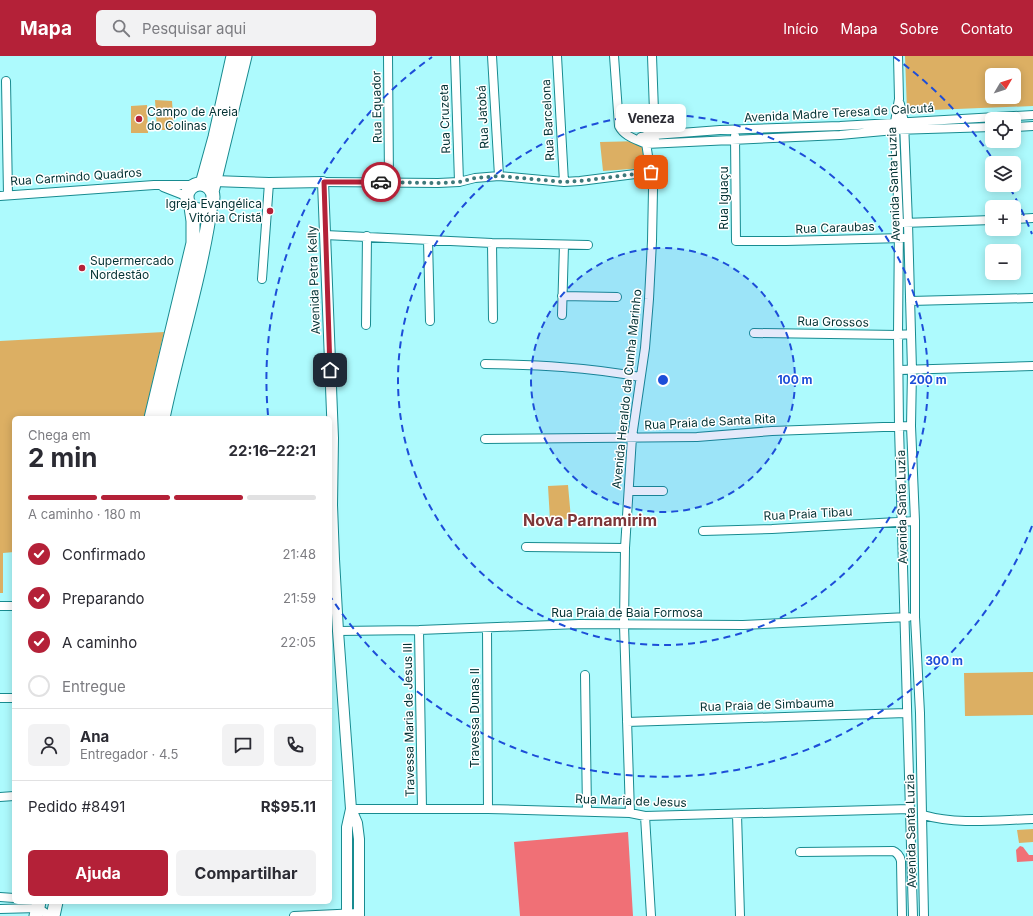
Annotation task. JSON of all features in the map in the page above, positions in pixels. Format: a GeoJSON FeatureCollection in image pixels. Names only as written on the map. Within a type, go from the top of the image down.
{"type":"FeatureCollection","features":[{"type":"Feature","properties":{"kind":"main road"},"geometry":{"type":"LineString","coordinates":[[151,416],[193,243],[194,221],[233,56]]}},
{"type":"Feature","properties":{"kind":"main road"},"geometry":{"type":"LineString","coordinates":[[163,416],[174,367],[197,278],[207,230],[201,193],[245,56]]}},
{"type":"Feature","properties":{"kind":"street","name":"Rua Equador"},"geometry":{"type":"LineString","coordinates":[[388,56],[389,182]]}},
{"type":"Feature","properties":{"kind":"street","name":"Rua Cruzeta"},"geometry":{"type":"LineString","coordinates":[[455,56],[459,182]]}},
{"type":"Feature","properties":{"kind":"street","name":"Rua Jatobá"},"geometry":{"type":"LineString","coordinates":[[492,56],[499,176]]}},
{"type":"Feature","properties":{"kind":"street","name":"Rua Barcelona"},"geometry":{"type":"LineString","coordinates":[[557,56],[564,182]]}},
{"type":"Feature","properties":{"kind":"street"},"geometry":{"type":"LineString","coordinates":[[614,56],[619,126],[626,135],[636,139],[646,140]]}},
{"type":"Feature","properties":{"kind":"street"},"geometry":{"type":"LineString","coordinates":[[652,56],[655,144]]}},
{"type":"Feature","properties":{"kind":"street","name":"Avenida Santa Luzia"},"geometry":{"type":"LineString","coordinates":[[898,56],[899,99],[904,126],[908,223],[912,370],[911,426],[915,521],[915,617],[924,916]]}},
{"type":"Feature","properties":{"kind":"street"},"geometry":{"type":"LineString","coordinates":[[4,196],[6,81]]}},
{"type":"Feature","properties":{"kind":"street","name":"Avenida Santa Luzia"},"geometry":{"type":"LineString","coordinates":[[899,99],[895,126],[899,223],[899,427],[913,916]]}},
{"type":"Feature","properties":{"kind":"street","name":"Avenida Madre Teresa de Calcutá"},"geometry":{"type":"LineString","coordinates":[[904,126],[1033,115]]}},
{"type":"Feature","properties":{"kind":"street","name":"Avenida Madre Teresa de Calcutá"},"geometry":{"type":"LineString","coordinates":[[646,140],[654,135],[736,129],[840,126],[985,127]]}},
{"type":"Feature","properties":{"kind":"street","name":"Avenida Madre Teresa de Calcutá"},"geometry":{"type":"LineString","coordinates":[[646,140],[655,144],[840,135],[895,126]]}},
{"type":"Feature","properties":{"kind":"street"},"geometry":{"type":"LineString","coordinates":[[1021,127],[1033,126]]}},
{"type":"Feature","properties":{"kind":"street","name":"Rua Iguaçu"},"geometry":{"type":"LineString","coordinates":[[736,129],[736,241],[786,241]]}},
{"type":"Feature","properties":{"kind":"street","name":"Avenida Heraldo da Cunha Marinho"},"geometry":{"type":"LineString","coordinates":[[630,813],[624,625],[625,548],[632,437],[645,348],[649,299],[653,206],[651,172],[646,140]]}},
{"type":"Feature","properties":{"kind":"street","name":"Rua Carmindo Quadros"},"geometry":{"type":"LineString","coordinates":[[4,196],[154,185],[201,193],[269,183],[438,183],[459,182],[475,178],[499,176],[564,182],[651,172]]}},
{"type":"Feature","properties":{"kind":"street","name":"Avenida Petra Kelly"},"geometry":{"type":"LineString","coordinates":[[324,182],[333,438],[332,505],[338,631],[351,809],[347,827],[347,915]]}},
{"type":"Feature","properties":{"kind":"street"},"geometry":{"type":"LineString","coordinates":[[262,279],[269,183]]}},
{"type":"Feature","properties":{"kind":"street","name":"Rua Carmindo Quadros"},"geometry":{"type":"LineString","coordinates":[[154,185],[201,193]]}},
{"type":"Feature","properties":{"kind":"street"},"geometry":{"type":"LineString","coordinates":[[1021,219],[1033,218]]}},
{"type":"Feature","properties":{"kind":"street"},"geometry":{"type":"LineString","coordinates":[[899,223],[985,220]]}},
{"type":"Feature","properties":{"kind":"street"},"geometry":{"type":"LineString","coordinates":[[325,235],[492,243],[588,245]]}},
{"type":"Feature","properties":{"kind":"street"},"geometry":{"type":"LineString","coordinates":[[366,325],[367,236]]}},
{"type":"Feature","properties":{"kind":"street","name":"Rua Caraubas"},"geometry":{"type":"LineString","coordinates":[[786,241],[908,238]]}},
{"type":"Feature","properties":{"kind":"street"},"geometry":{"type":"LineString","coordinates":[[428,240],[430,321]]}},
{"type":"Feature","properties":{"kind":"street"},"geometry":{"type":"LineString","coordinates":[[492,243],[493,319]]}},
{"type":"Feature","properties":{"kind":"street"},"geometry":{"type":"LineString","coordinates":[[562,315],[564,245]]}},
{"type":"Feature","properties":{"kind":"street"},"geometry":{"type":"LineString","coordinates":[[562,296],[617,297]]}},
{"type":"Feature","properties":{"kind":"street"},"geometry":{"type":"LineString","coordinates":[[910,301],[1033,298]]}},
{"type":"Feature","properties":{"kind":"street"},"geometry":{"type":"LineString","coordinates":[[898,311],[910,311]]}},
{"type":"Feature","properties":{"kind":"street","name":"Rua Grossos"},"geometry":{"type":"LineString","coordinates":[[754,333],[911,334]]}},
{"type":"Feature","properties":{"kind":"street"},"geometry":{"type":"LineString","coordinates":[[485,364],[567,367],[613,372],[640,377]]}},
{"type":"Feature","properties":{"kind":"street"},"geometry":{"type":"LineString","coordinates":[[899,370],[1033,366]]}},
{"type":"Feature","properties":{"kind":"street","name":"Rua Praia de Santa Rita"},"geometry":{"type":"LineString","coordinates":[[485,439],[697,437],[772,431],[911,426]]}},
{"type":"Feature","properties":{"kind":"street"},"geometry":{"type":"LineString","coordinates":[[628,491],[663,491]]}},
{"type":"Feature","properties":{"kind":"street","name":"Rua Praia Tibau"},"geometry":{"type":"LineString","coordinates":[[703,531],[772,529],[915,521]]}},
{"type":"Feature","properties":{"kind":"street"},"geometry":{"type":"LineString","coordinates":[[526,547],[625,548]]}},
{"type":"Feature","properties":{"kind":"street"},"geometry":{"type":"LineString","coordinates":[[0,606],[12,606]]}},
{"type":"Feature","properties":{"kind":"street","name":"Rua Praia de Baia Formosa"},"geometry":{"type":"LineString","coordinates":[[338,631],[487,628],[550,624],[743,625],[915,617]]}},
{"type":"Feature","properties":{"kind":"street","name":"Travessa Dunas II"},"geometry":{"type":"LineString","coordinates":[[487,628],[488,809]]}},
{"type":"Feature","properties":{"kind":"street","name":"Travessa Maria de Jesus III"},"geometry":{"type":"LineString","coordinates":[[419,630],[422,809]]}},
{"type":"Feature","properties":{"kind":"street"},"geometry":{"type":"LineString","coordinates":[[585,675],[586,812]]}},
{"type":"Feature","properties":{"kind":"street"},"geometry":{"type":"LineString","coordinates":[[0,698],[12,698]]}},
{"type":"Feature","properties":{"kind":"street","name":"Rua Praia de Simbauma"},"geometry":{"type":"LineString","coordinates":[[628,722],[906,713]]}},
{"type":"Feature","properties":{"kind":"street"},"geometry":{"type":"LineString","coordinates":[[0,797],[12,796]]}},
{"type":"Feature","properties":{"kind":"street","name":"Avenida Petra Kelly"},"geometry":{"type":"LineString","coordinates":[[351,809],[358,823],[359,914]]}},
{"type":"Feature","properties":{"kind":"street","name":"Rua Maria de Jesus"},"geometry":{"type":"LineString","coordinates":[[351,809],[488,809],[630,813],[645,816],[910,809]]}},
{"type":"Feature","properties":{"kind":"street"},"geometry":{"type":"LineString","coordinates":[[737,814],[740,916]]}},
{"type":"Feature","properties":{"kind":"street"},"geometry":{"type":"LineString","coordinates":[[922,815],[958,821],[1033,819]]}},
{"type":"Feature","properties":{"kind":"street"},"geometry":{"type":"LineString","coordinates":[[645,816],[651,916]]}},
{"type":"Feature","properties":{"kind":"street"},"geometry":{"type":"LineString","coordinates":[[800,852],[897,852],[901,861],[902,916]]}},
{"type":"Feature","properties":{"kind":"street"},"geometry":{"type":"LineString","coordinates":[[0,897],[12,898]]}},
{"type":"Feature","properties":{"kind":"street"},"geometry":{"type":"LineString","coordinates":[[0,909],[39,907],[53,911]]}},
{"type":"Feature","properties":{"kind":"street"},"geometry":{"type":"LineString","coordinates":[[294,916],[359,914]]}},
{"type":"Feature","properties":{"kind":"shaded area"},"geometry":{"type":"Polygon","coordinates":[[[905,56],[1033,56],[1033,106],[907,111],[905,56]]]}},
{"type":"Feature","properties":{"kind":"shaded area"},"geometry":{"type":"Polygon","coordinates":[[[155,100],[172,101],[174,130],[157,130],[155,100]]]}},
{"type":"Feature","properties":{"kind":"shaded area","name":"Campo de Areia do Colinas"},"geometry":{"type":"Polygon","coordinates":[[[147,105],[148,133],[131,133],[131,106],[147,105]]]}},
{"type":"Feature","properties":{"kind":"shaded area"},"geometry":{"type":"Polygon","coordinates":[[[642,141],[644,168],[603,171],[600,142],[642,141]]]}},
{"type":"Feature","properties":{"kind":"shaded area"},"geometry":{"type":"Polygon","coordinates":[[[164,332],[144,416],[12,416],[12,552],[3,553],[3,593],[0,593],[0,341],[164,332]]]}},
{"type":"Feature","properties":{"kind":"shaded area"},"geometry":{"type":"Polygon","coordinates":[[[568,485],[571,519],[550,520],[548,486],[568,485]]]}},
{"type":"Feature","properties":{"kind":"shaded area"},"geometry":{"type":"Polygon","coordinates":[[[1033,672],[1033,715],[965,716],[964,673],[1033,672]]]}},
{"type":"Feature","properties":{"kind":"shaded area"},"geometry":{"type":"Polygon","coordinates":[[[1033,829],[1033,842],[1019,843],[1017,830],[1033,829]]]}},
{"type":"Feature","properties":{"kind":"shaded area"},"geometry":{"type":"Polygon","coordinates":[[[628,832],[633,916],[520,916],[514,842],[628,832]]]}},
{"type":"Feature","properties":{"kind":"shaded area"},"geometry":{"type":"Polygon","coordinates":[[[1020,846],[1023,847],[1029,855],[1033,855],[1033,861],[1017,862],[1016,850],[1020,846]]]}},
{"type":"Feature","properties":{"kind":"way so far"},"geometry":{"type":"LineString","coordinates":[[381,182],[459,182],[475,178],[499,176],[564,182],[651,172]]}},
{"type":"Feature","properties":{"kind":"place","name":"Campo de Areia do Colinas"},"geometry":{"type":"Point","coordinates":[139,119]}},
{"type":"Feature","properties":{"kind":"place","name":"Veneza"},"geometry":{"type":"Point","coordinates":[651,172]}},
{"type":"Feature","properties":{"kind":"place","name":"Igreja Evangélica Vitória Cristã"},"geometry":{"type":"Point","coordinates":[270,211]}},
{"type":"Feature","properties":{"kind":"place","name":"Supermercado Nordestão"},"geometry":{"type":"Point","coordinates":[82,268]}},
{"type":"Feature","properties":{"kind":"district","name":"Nova Parnamirim"},"geometry":{"type":"Point","coordinates":[590,520]}},
{"type":"Feature","properties":{"kind":"route"},"geometry":{"type":"LineString","coordinates":[[330,370],[324,182],[381,182]]}}]}
